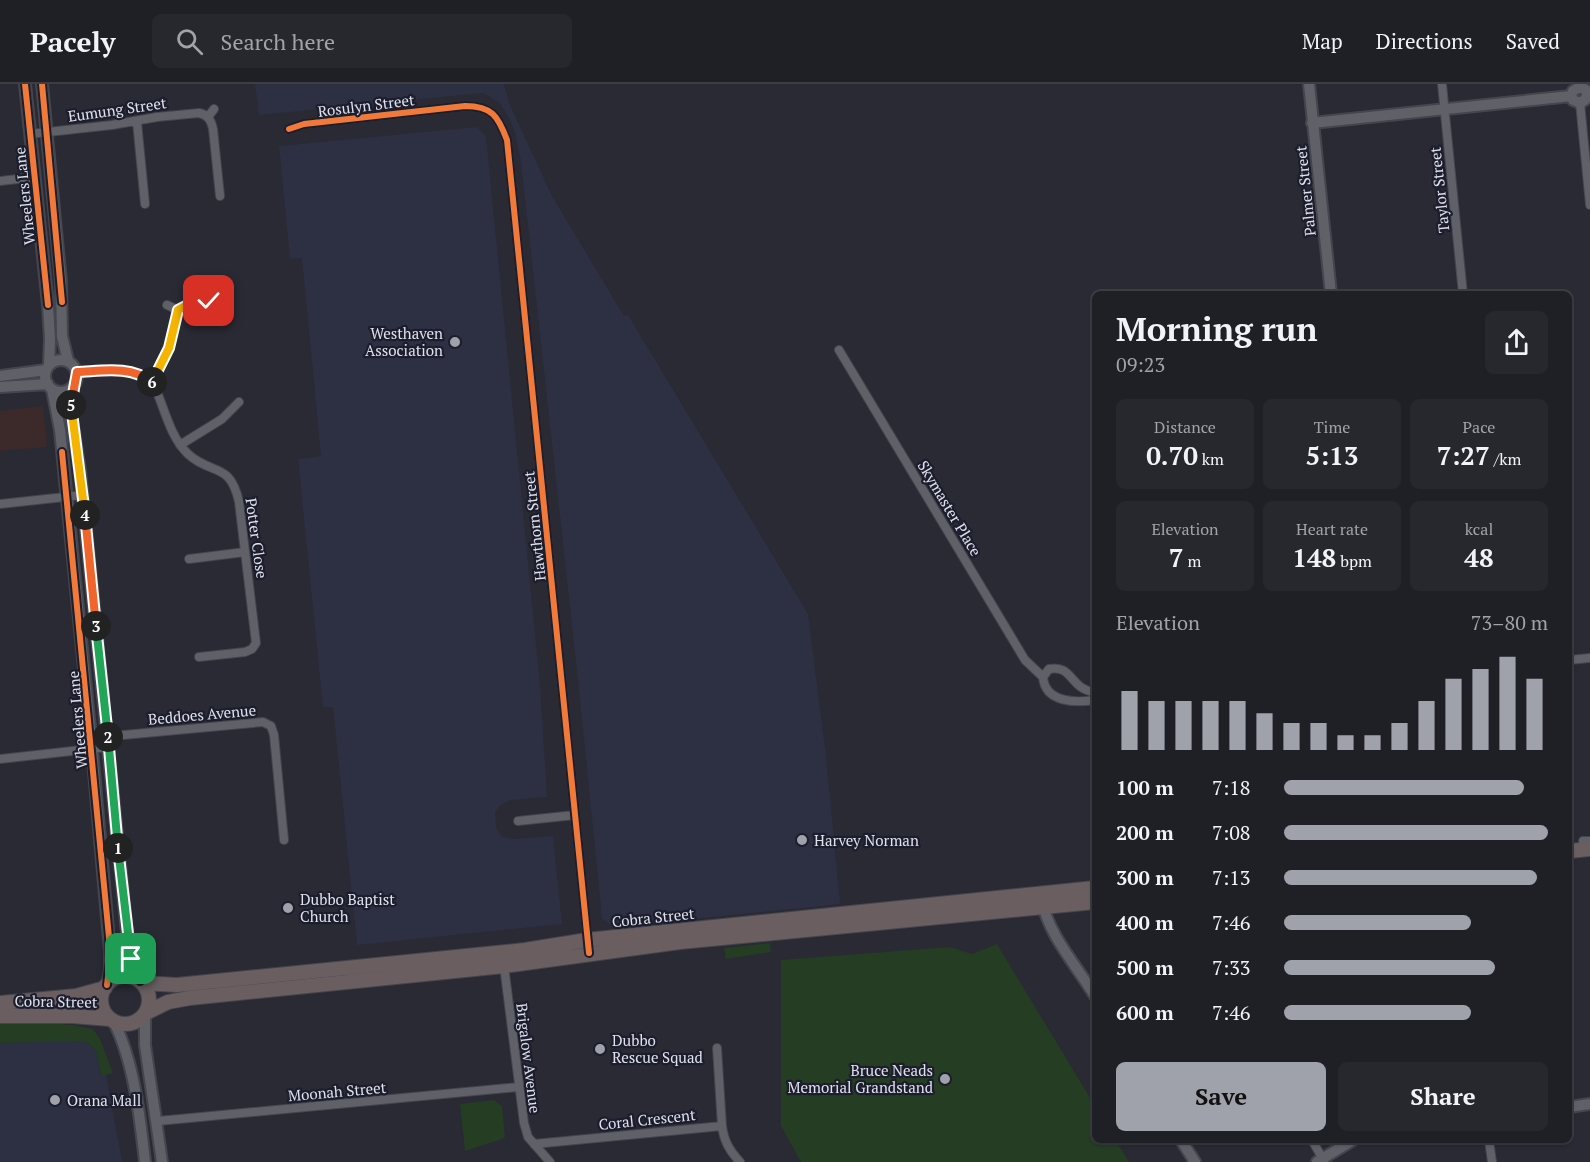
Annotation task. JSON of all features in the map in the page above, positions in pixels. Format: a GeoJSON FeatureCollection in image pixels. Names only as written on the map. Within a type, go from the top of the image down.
{"type":"FeatureCollection","features":[{"type":"Feature","properties":{"kind":"highway"},"geometry":{"type":"LineString","coordinates":[[1572,842],[1588,843]]}},
{"type":"Feature","properties":{"kind":"highway"},"geometry":{"type":"LineString","coordinates":[[1572,850],[1588,843]]}},
{"type":"Feature","properties":{"kind":"highway","name":"Cobra Street"},"geometry":{"type":"LineString","coordinates":[[141,982],[177,985],[494,952],[750,935],[1042,901],[1092,889]]}},
{"type":"Feature","properties":{"kind":"highway","name":"Cobra Street"},"geometry":{"type":"LineString","coordinates":[[1042,901],[1092,902]]}},
{"type":"Feature","properties":{"kind":"highway","name":"Cobra Street"},"geometry":{"type":"LineString","coordinates":[[145,1014],[168,1002],[190,998],[504,966],[588,947]]}},
{"type":"Feature","properties":{"kind":"highway"},"geometry":{"type":"LineString","coordinates":[[122,977],[132,977],[141,982],[148,994],[148,1007],[145,1014],[131,1024],[112,1020],[102,1005],[101,999],[106,986],[122,977]]}},
{"type":"Feature","properties":{"kind":"highway","name":"Cobra Street"},"geometry":{"type":"LineString","coordinates":[[0,1003],[76,996],[106,986]]}},
{"type":"Feature","properties":{"kind":"highway","name":"Cobra Street"},"geometry":{"type":"LineString","coordinates":[[0,1016],[72,1016],[112,1020]]}},
{"type":"Feature","properties":{"kind":"main road","name":"Wheelers Lane"},"geometry":{"type":"LineString","coordinates":[[25,84],[49,327],[48,367]]}},
{"type":"Feature","properties":{"kind":"main road","name":"Wheelers Lane"},"geometry":{"type":"LineString","coordinates":[[42,84],[61,282],[62,336],[68,361]]}},
{"type":"Feature","properties":{"kind":"main road","name":"Palmer Street"},"geometry":{"type":"LineString","coordinates":[[1309,84],[1331,291]]}},
{"type":"Feature","properties":{"kind":"main road"},"geometry":{"type":"LineString","coordinates":[[1584,90],[1587,99],[1580,104],[1571,96],[1573,91],[1584,90]]}},
{"type":"Feature","properties":{"kind":"main road"},"geometry":{"type":"LineString","coordinates":[[1312,123],[1571,96]]}},
{"type":"Feature","properties":{"kind":"main road"},"geometry":{"type":"LineString","coordinates":[[0,376],[48,367],[58,360],[68,361],[77,372],[76,382],[65,391],[50,386],[0,387]]}},
{"type":"Feature","properties":{"kind":"main road"},"geometry":{"type":"LineString","coordinates":[[48,367],[45,374],[50,386]]}},
{"type":"Feature","properties":{"kind":"main road","name":"Wheelers Lane"},"geometry":{"type":"LineString","coordinates":[[50,386],[58,416],[92,743],[110,952],[110,970],[106,986]]}},
{"type":"Feature","properties":{"kind":"main road","name":"Wheelers Lane"},"geometry":{"type":"LineString","coordinates":[[73,386],[70,413],[83,495],[128,944],[133,966],[141,982]]}},
{"type":"Feature","properties":{"kind":"main road"},"geometry":{"type":"LineString","coordinates":[[1042,901],[1054,932],[1092,989]]}},
{"type":"Feature","properties":{"kind":"main road"},"geometry":{"type":"LineString","coordinates":[[145,1014],[146,1055],[158,1121],[162,1162]]}},
{"type":"Feature","properties":{"kind":"main road"},"geometry":{"type":"LineString","coordinates":[[112,1020],[124,1046],[129,1064],[145,1162]]}},
{"type":"Feature","properties":{"kind":"main road"},"geometry":{"type":"LineString","coordinates":[[1572,1107],[1590,1104]]}},
{"type":"Feature","properties":{"kind":"main road"},"geometry":{"type":"LineString","coordinates":[[1183,1143],[1195,1162]]}},
{"type":"Feature","properties":{"kind":"main road"},"geometry":{"type":"LineString","coordinates":[[1321,1161],[1348,1143]]}},
{"type":"Feature","properties":{"kind":"street","name":"Taylor Street"},"geometry":{"type":"LineString","coordinates":[[1442,84],[1463,291]]}},
{"type":"Feature","properties":{"kind":"street"},"geometry":{"type":"LineString","coordinates":[[1580,104],[1590,205]]}},
{"type":"Feature","properties":{"kind":"street","name":"Rosulyn Street"},"geometry":{"type":"LineString","coordinates":[[289,129],[304,124],[482,106]]}},
{"type":"Feature","properties":{"kind":"street","name":"Hawthorn Street"},"geometry":{"type":"LineString","coordinates":[[482,106],[497,118],[509,150],[588,947]]}},
{"type":"Feature","properties":{"kind":"street"},"geometry":{"type":"LineString","coordinates":[[214,108],[208,117],[213,129],[220,196]]}},
{"type":"Feature","properties":{"kind":"street","name":"Eumung Street"},"geometry":{"type":"LineString","coordinates":[[30,134],[137,122],[157,117],[199,113],[208,117]]}},
{"type":"Feature","properties":{"kind":"street"},"geometry":{"type":"LineString","coordinates":[[137,122],[145,204]]}},
{"type":"Feature","properties":{"kind":"street"},"geometry":{"type":"LineString","coordinates":[[0,181],[35,177]]}},
{"type":"Feature","properties":{"kind":"street"},"geometry":{"type":"LineString","coordinates":[[77,372],[123,370],[144,376],[153,383],[169,348],[178,310],[191,303],[209,301],[225,295]]}},
{"type":"Feature","properties":{"kind":"street"},"geometry":{"type":"LineString","coordinates":[[167,305],[178,310]]}},
{"type":"Feature","properties":{"kind":"street","name":"Skymaster Place"},"geometry":{"type":"LineString","coordinates":[[839,350],[1025,660],[1042,677],[1046,688],[1057,698],[1075,702],[1092,700]]}},
{"type":"Feature","properties":{"kind":"street","name":"Potter Close"},"geometry":{"type":"LineString","coordinates":[[153,383],[180,445],[198,461],[230,477],[239,502],[256,643],[252,649],[245,652],[199,657]]}},
{"type":"Feature","properties":{"kind":"street"},"geometry":{"type":"LineString","coordinates":[[180,445],[222,419],[239,402]]}},
{"type":"Feature","properties":{"kind":"street"},"geometry":{"type":"LineString","coordinates":[[0,504],[83,495]]}},
{"type":"Feature","properties":{"kind":"street"},"geometry":{"type":"LineString","coordinates":[[189,559],[244,552]]}},
{"type":"Feature","properties":{"kind":"street"},"geometry":{"type":"LineString","coordinates":[[1572,660],[1590,658]]}},
{"type":"Feature","properties":{"kind":"street"},"geometry":{"type":"LineString","coordinates":[[1042,677],[1049,669],[1060,668],[1079,687],[1092,691]]}},
{"type":"Feature","properties":{"kind":"street","name":"Beddoes Avenue"},"geometry":{"type":"LineString","coordinates":[[0,759],[92,743],[252,721],[263,722],[271,726],[274,735],[284,840]]}},
{"type":"Feature","properties":{"kind":"street"},"geometry":{"type":"LineString","coordinates":[[518,820],[575,815]]}},
{"type":"Feature","properties":{"kind":"street","name":"Brigalow Avenue"},"geometry":{"type":"LineString","coordinates":[[494,952],[504,966],[524,1123],[528,1137],[550,1162]]}},
{"type":"Feature","properties":{"kind":"street"},"geometry":{"type":"LineString","coordinates":[[717,1048],[724,1139],[729,1150],[740,1162]]}},
{"type":"Feature","properties":{"kind":"street","name":"Moonah Street"},"geometry":{"type":"LineString","coordinates":[[158,1121],[518,1087]]}},
{"type":"Feature","properties":{"kind":"street","name":"Coral Crescent"},"geometry":{"type":"LineString","coordinates":[[534,1144],[722,1125]]}},
{"type":"Feature","properties":{"kind":"street"},"geometry":{"type":"LineString","coordinates":[[1313,1143],[1321,1161]]}},
{"type":"Feature","properties":{"kind":"street"},"geometry":{"type":"LineString","coordinates":[[1490,1143],[1492,1162]]}},
{"type":"Feature","properties":{"kind":"shaded area"},"geometry":{"type":"Polygon","coordinates":[[[255,84],[504,84],[509,103],[552,196],[624,316],[628,315],[808,614],[826,756],[840,904],[613,927],[602,918],[521,162],[511,122],[500,103],[483,93],[259,115],[255,84]]]}},
{"type":"Feature","properties":{"kind":"shaded area"},"geometry":{"type":"Polygon","coordinates":[[[477,127],[486,136],[540,685],[547,797],[511,800],[502,804],[495,812],[496,827],[502,837],[514,839],[553,836],[562,924],[357,945],[333,707],[323,707],[298,459],[321,456],[302,258],[290,259],[279,146],[477,127]]]}},
{"type":"Feature","properties":{"kind":"shaded area"},"geometry":{"type":"Polygon","coordinates":[[[43,406],[47,447],[0,451],[0,411],[43,406]]]}},
{"type":"Feature","properties":{"kind":"shaded area","name":"Orana Mall"},"geometry":{"type":"Polygon","coordinates":[[[85,1041],[96,1050],[101,1076],[106,1075],[122,1162],[0,1162],[0,1043],[85,1041]]]}},
{"type":"Feature","properties":{"kind":"green space"},"geometry":{"type":"Polygon","coordinates":[[[770,943],[771,952],[726,959],[724,948],[770,943]]]}},
{"type":"Feature","properties":{"kind":"green space"},"geometry":{"type":"Polygon","coordinates":[[[997,944],[1092,1101],[1092,1143],[1117,1143],[1129,1162],[801,1162],[781,1126],[781,960],[950,947],[972,954],[997,944]]]}},
{"type":"Feature","properties":{"kind":"green space"},"geometry":{"type":"Polygon","coordinates":[[[47,1023],[93,1029],[100,1039],[113,1073],[101,1076],[96,1050],[85,1041],[0,1043],[0,1024],[47,1023]]]}},
{"type":"Feature","properties":{"kind":"green space"},"geometry":{"type":"Polygon","coordinates":[[[494,1100],[502,1106],[505,1138],[465,1151],[460,1104],[494,1100]]]}},
{"type":"Feature","properties":{"kind":"cycle path"},"geometry":{"type":"LineString","coordinates":[[25,84],[48,305]]}},
{"type":"Feature","properties":{"kind":"cycle path"},"geometry":{"type":"LineString","coordinates":[[42,84],[62,302]]}},
{"type":"Feature","properties":{"kind":"cycle path"},"geometry":{"type":"LineString","coordinates":[[289,129],[304,124],[474,106],[493,114],[507,140],[589,953]]}},
{"type":"Feature","properties":{"kind":"cycle path"},"geometry":{"type":"LineString","coordinates":[[62,452],[109,937],[110,961],[107,985]]}},
{"type":"Feature","properties":{"kind":"cycle path"},"geometry":{"type":"LineString","coordinates":[[78,452],[128,943],[133,966],[140,981]]}},
{"type":"Feature","properties":{"kind":"place","name":"Westhaven Association"},"geometry":{"type":"Point","coordinates":[455,342]}},
{"type":"Feature","properties":{"kind":"place","name":"Harvey Norman"},"geometry":{"type":"Point","coordinates":[802,840]}},
{"type":"Feature","properties":{"kind":"place","name":"Dubbo Baptist Church"},"geometry":{"type":"Point","coordinates":[288,908]}},
{"type":"Feature","properties":{"kind":"place","name":"Dubbo Rescue Squad"},"geometry":{"type":"Point","coordinates":[600,1049]}},
{"type":"Feature","properties":{"kind":"place","name":"Bruce Neads Memorial Grandstand"},"geometry":{"type":"Point","coordinates":[945,1079]}},
{"type":"Feature","properties":{"kind":"place","name":"Orana Mall"},"geometry":{"type":"Point","coordinates":[55,1100]}},
{"type":"Feature","properties":{"kind":"route"},"geometry":{"type":"LineString","coordinates":[[131,959],[78,452],[70,413],[73,386],[77,372],[123,370],[135,372],[153,383],[169,348],[178,310],[191,303],[209,301]]}}]}
